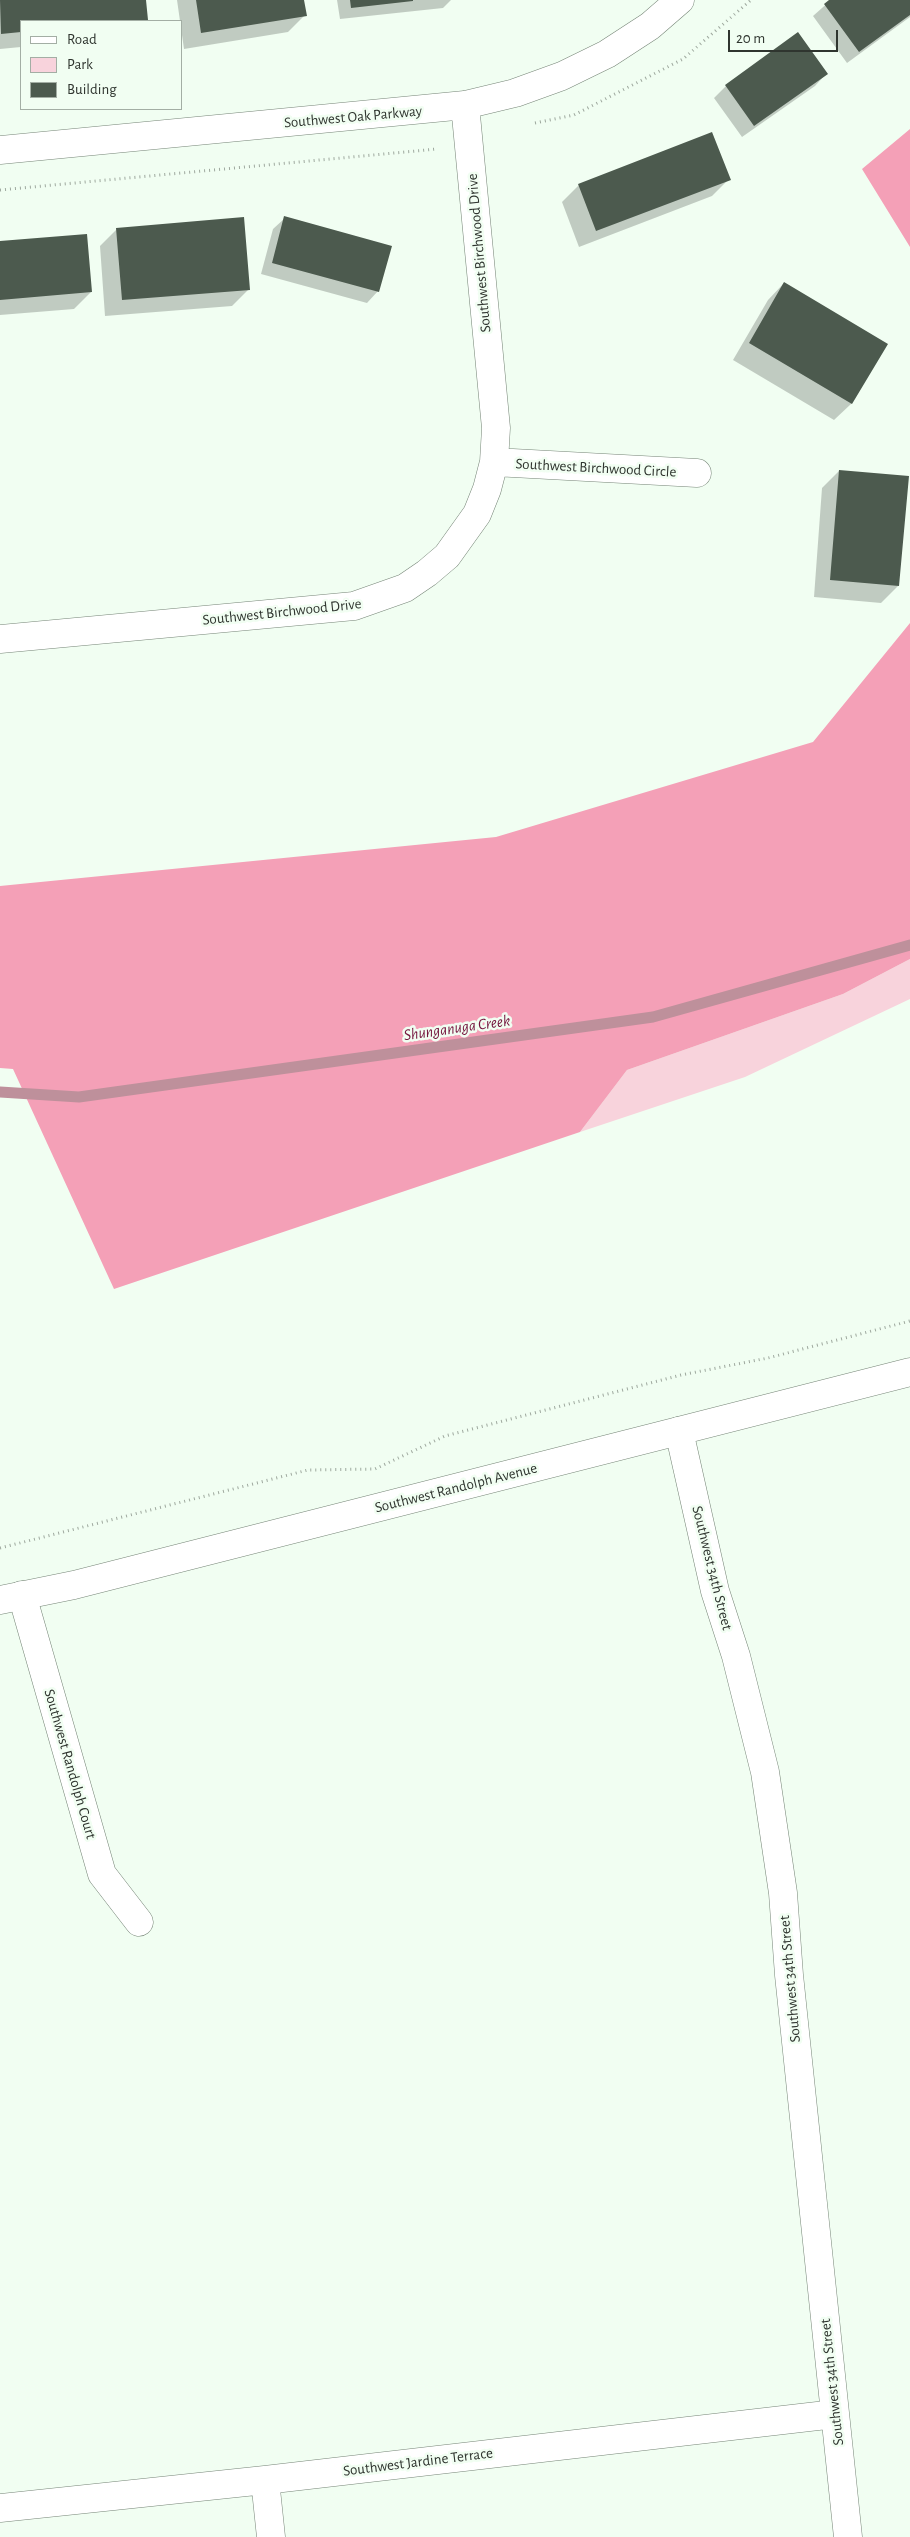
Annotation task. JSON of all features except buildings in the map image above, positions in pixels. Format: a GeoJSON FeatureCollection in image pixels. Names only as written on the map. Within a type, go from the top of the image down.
{"type":"FeatureCollection","features":[{"type":"Feature","properties":{"kind":"street","name":"Southwest Oak Parkway"},"geometry":{"type":"LineString","coordinates":[[0,150],[465,105],[515,93],[562,76],[607,54],[650,26],[680,0]]}},
{"type":"Feature","properties":{"kind":"street","name":"Southwest Birchwood Drive"},"geometry":{"type":"LineString","coordinates":[[0,639],[354,606],[405,588],[427,574],[447,556],[477,514],[487,489],[494,462],[496,428],[465,105]]}},
{"type":"Feature","properties":{"kind":"street","name":"Southwest Birchwood Circle"},"geometry":{"type":"LineString","coordinates":[[494,462],[697,473]]}},
{"type":"Feature","properties":{"kind":"street","name":"Southwest Randolph Avenue"},"geometry":{"type":"LineString","coordinates":[[11,1597],[84,1583],[910,1372]]}},
{"type":"Feature","properties":{"kind":"street","name":"Southwest 34th Street"},"geometry":{"type":"LineString","coordinates":[[680,1431],[715,1591],[738,1665],[765,1772],[783,1893],[789,1975],[848,2537]]}},
{"type":"Feature","properties":{"kind":"street","name":"Southwest Randolph Court"},"geometry":{"type":"LineString","coordinates":[[11,1597],[102,1874],[140,1922]]}},
{"type":"Feature","properties":{"kind":"street","name":"Southwest Jardine Terrace"},"geometry":{"type":"LineString","coordinates":[[0,2508],[265,2480],[835,2414]]}},
{"type":"Feature","properties":{"kind":"street"},"geometry":{"type":"LineString","coordinates":[[265,2480],[271,2537]]}},
{"type":"Feature","properties":{"kind":"path"},"geometry":{"type":"LineString","coordinates":[[0,1548],[308,1470],[375,1468],[444,1436],[681,1375],[768,1358],[910,1321]]}},
{"type":"Feature","properties":{"kind":"green space"},"geometry":{"type":"Polygon","coordinates":[[[910,959],[910,999],[745,1077],[580,1132],[627,1070],[843,994],[910,959]]]}},
{"type":"Feature","properties":{"kind":"shaded area"},"geometry":{"type":"Polygon","coordinates":[[[910,129],[910,247],[862,169],[910,129]]]}},
{"type":"Feature","properties":{"kind":"shaded area"},"geometry":{"type":"Polygon","coordinates":[[[910,623],[910,959],[843,994],[627,1070],[580,1132],[114,1289],[13,1069],[0,1068],[0,886],[496,837],[813,742],[910,623]]]}},
{"type":"Feature","properties":{"kind":"waterway","name":"Shunganuga Creek"},"geometry":{"type":"LineString","coordinates":[[0,1092],[79,1097],[653,1017],[910,945]]}}]}
